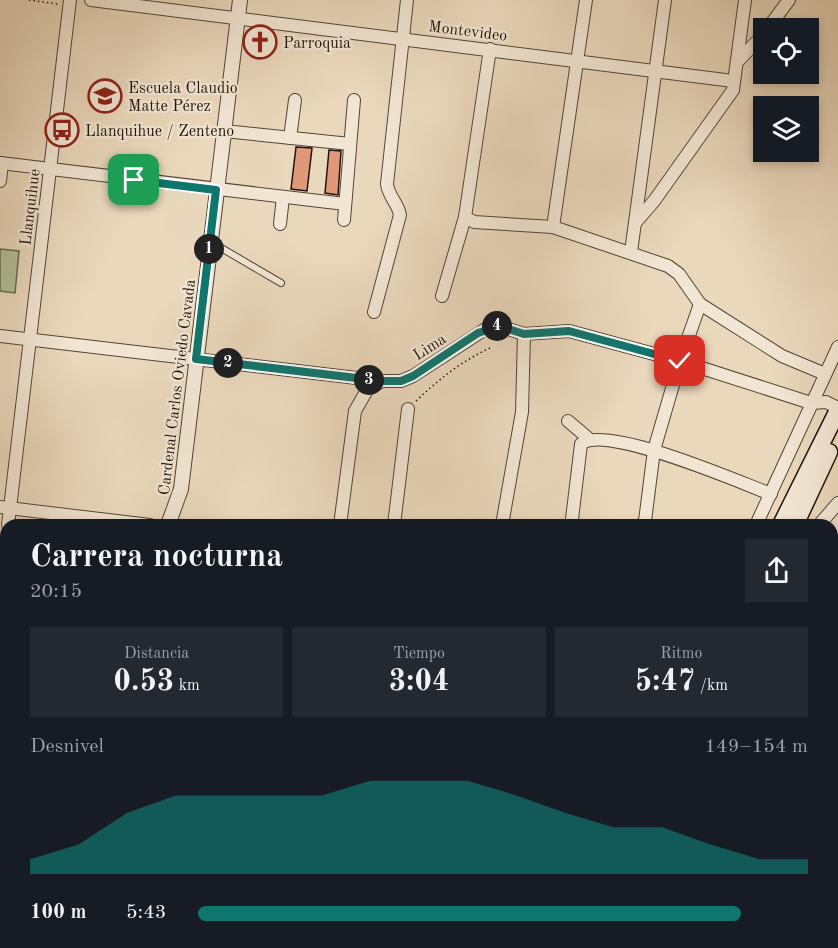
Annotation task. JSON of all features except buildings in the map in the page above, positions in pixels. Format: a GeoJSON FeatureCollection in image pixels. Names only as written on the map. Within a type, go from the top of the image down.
{"type":"FeatureCollection","features":[{"type":"Feature","properties":{"kind":"main road"},"geometry":{"type":"LineString","coordinates":[[784,519],[834,407]]}},
{"type":"Feature","properties":{"kind":"main road"},"geometry":{"type":"LineString","coordinates":[[798,519],[838,434]]}},
{"type":"Feature","properties":{"kind":"street","name":"Llanquihue"},"geometry":{"type":"LineString","coordinates":[[5,508],[30,340],[70,0]]}},
{"type":"Feature","properties":{"kind":"street","name":"Montevideo"},"geometry":{"type":"LineString","coordinates":[[92,0],[733,81]]}},
{"type":"Feature","properties":{"kind":"street","name":"Cardenal Carlos Oviedo Cavada"},"geometry":{"type":"LineString","coordinates":[[170,519],[181,489],[240,0]]}},
{"type":"Feature","properties":{"kind":"street"},"geometry":{"type":"LineString","coordinates":[[374,312],[400,215],[399,208],[388,192],[387,184],[407,0]]}},
{"type":"Feature","properties":{"kind":"street"},"geometry":{"type":"LineString","coordinates":[[553,227],[586,0]]}},
{"type":"Feature","properties":{"kind":"street"},"geometry":{"type":"LineString","coordinates":[[631,252],[665,0]]}},
{"type":"Feature","properties":{"kind":"street"},"geometry":{"type":"LineString","coordinates":[[635,223],[654,201],[731,93],[739,60],[745,0]]}},
{"type":"Feature","properties":{"kind":"street"},"geometry":{"type":"LineString","coordinates":[[776,18],[789,0]]}},
{"type":"Feature","properties":{"kind":"street"},"geometry":{"type":"LineString","coordinates":[[739,60],[753,45]]}},
{"type":"Feature","properties":{"kind":"street"},"geometry":{"type":"LineString","coordinates":[[442,297],[465,217],[490,49]]}},
{"type":"Feature","properties":{"kind":"street"},"geometry":{"type":"LineString","coordinates":[[290,138],[295,100]]}},
{"type":"Feature","properties":{"kind":"street"},"geometry":{"type":"LineString","coordinates":[[344,220],[354,100]]}},
{"type":"Feature","properties":{"kind":"street"},"geometry":{"type":"LineString","coordinates":[[224,131],[350,144]]}},
{"type":"Feature","properties":{"kind":"street"},"geometry":{"type":"LineString","coordinates":[[0,181],[1,163],[345,204]]}},
{"type":"Feature","properties":{"kind":"street"},"geometry":{"type":"LineString","coordinates":[[280,224],[283,197]]}},
{"type":"Feature","properties":{"kind":"street"},"geometry":{"type":"LineString","coordinates":[[465,217],[474,222],[553,227],[668,266],[679,274],[700,304],[782,356],[825,374]]}},
{"type":"Feature","properties":{"kind":"street"},"geometry":{"type":"LineString","coordinates":[[645,519],[654,450],[680,361],[700,304]]}},
{"type":"Feature","properties":{"kind":"street","name":"Lima"},"geometry":{"type":"LineString","coordinates":[[0,336],[382,381],[401,381],[413,376],[487,328],[499,326],[524,334],[569,331],[680,361],[811,403],[834,407]]}},
{"type":"Feature","properties":{"kind":"street"},"geometry":{"type":"LineString","coordinates":[[503,519],[522,412],[524,334]]}},
{"type":"Feature","properties":{"kind":"street"},"geometry":{"type":"LineString","coordinates":[[759,519],[838,346]]}},
{"type":"Feature","properties":{"kind":"street"},"geometry":{"type":"LineString","coordinates":[[341,519],[355,411],[367,390],[382,381]]}},
{"type":"Feature","properties":{"kind":"street"},"geometry":{"type":"LineString","coordinates":[[819,390],[834,407]]}},
{"type":"Feature","properties":{"kind":"street"},"geometry":{"type":"LineString","coordinates":[[395,519],[408,409]]}},
{"type":"Feature","properties":{"kind":"street"},"geometry":{"type":"LineString","coordinates":[[568,420],[588,438]]}},
{"type":"Feature","properties":{"kind":"street"},"geometry":{"type":"LineString","coordinates":[[572,519],[581,444],[588,438],[654,450],[771,494]]}},
{"type":"Feature","properties":{"kind":"street"},"geometry":{"type":"LineString","coordinates":[[824,519],[838,503]]}},
{"type":"Feature","properties":{"kind":"street"},"geometry":{"type":"LineString","coordinates":[[5,508],[99,519]]}},
{"type":"Feature","properties":{"kind":"lane"},"geometry":{"type":"LineString","coordinates":[[210,241],[281,283]]}},
{"type":"Feature","properties":{"kind":"path"},"geometry":{"type":"LineString","coordinates":[[408,409],[443,376],[467,359],[490,348]]}},
{"type":"Feature","properties":{"kind":"green space"},"geometry":{"type":"Polygon","coordinates":[[[0,249],[19,251],[15,293],[0,291],[0,249]]]}},
{"type":"Feature","properties":{"kind":"place","name":"Parroquia"},"geometry":{"type":"Point","coordinates":[260,42]}},
{"type":"Feature","properties":{"kind":"place","name":"Escuela Claudio Matte Pérez"},"geometry":{"type":"Point","coordinates":[105,96]}},
{"type":"Feature","properties":{"kind":"place","name":"Llanquihue / Zenteno"},"geometry":{"type":"Point","coordinates":[62,130]}},
{"type":"Feature","properties":{"kind":"route"},"geometry":{"type":"LineString","coordinates":[[134,180],[216,190],[196,359],[382,381],[401,381],[413,376],[478,333],[487,328],[499,326],[524,334],[552,330],[569,331],[680,361]]}}]}
